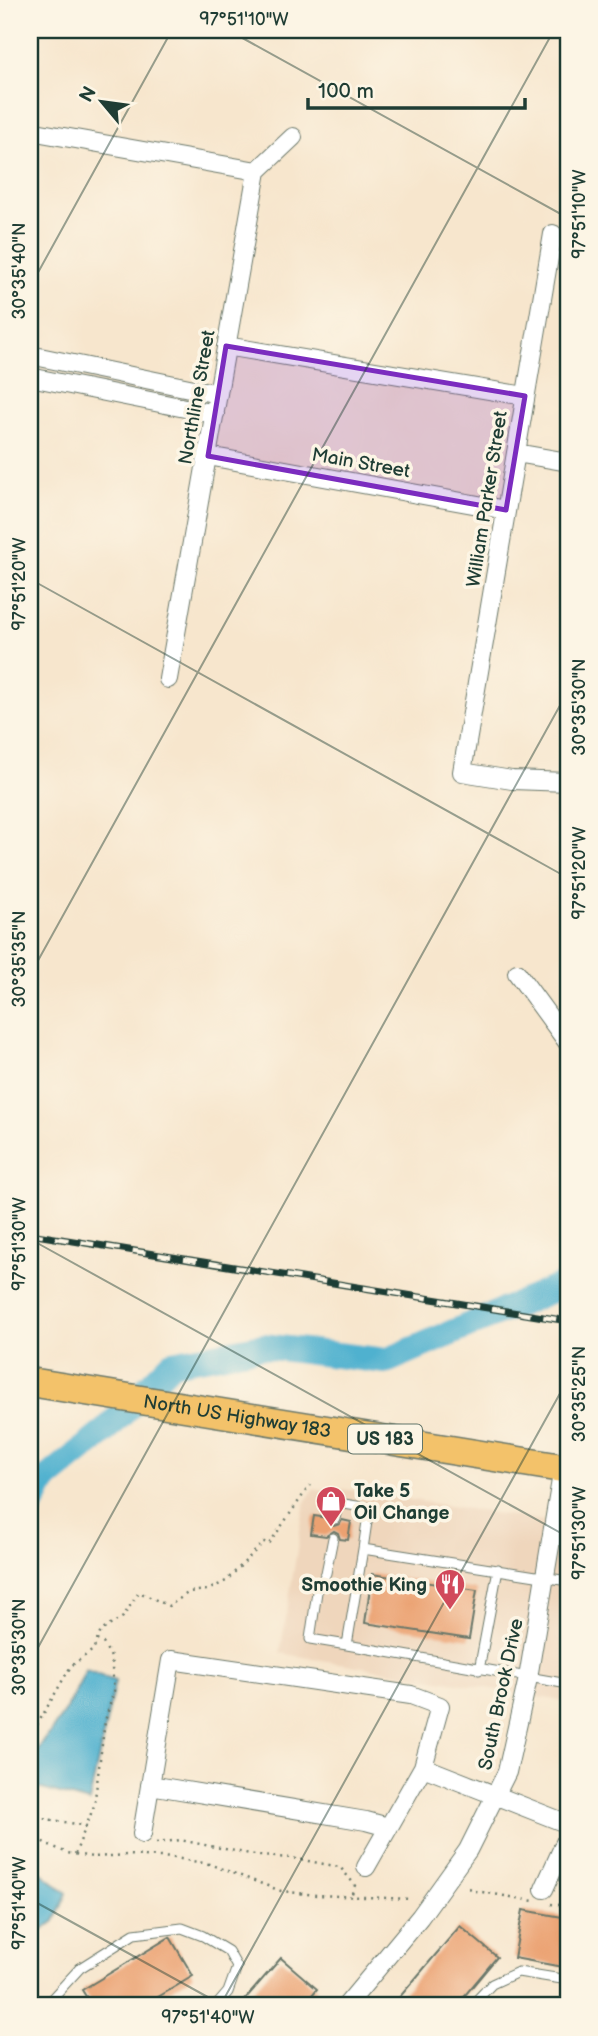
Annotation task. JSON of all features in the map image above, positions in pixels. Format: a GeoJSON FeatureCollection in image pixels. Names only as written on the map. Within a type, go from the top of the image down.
{"type":"FeatureCollection","features":[{"type":"Feature","properties":{"kind":"main road","name":"North US Highway 183"},"geometry":{"type":"LineString","coordinates":[[30,1382],[566,1469]]}},
{"type":"Feature","properties":{"kind":"street"},"geometry":{"type":"LineString","coordinates":[[30,131],[257,171],[293,137]]}},
{"type":"Feature","properties":{"kind":"street","name":"Northline Street"},"geometry":{"type":"LineString","coordinates":[[168,679],[257,171]]}},
{"type":"Feature","properties":{"kind":"street","name":"William Parker Street"},"geometry":{"type":"LineString","coordinates":[[553,234],[462,772],[512,780],[568,782]]}},
{"type":"Feature","properties":{"kind":"street"},"geometry":{"type":"LineString","coordinates":[[226,346],[524,396]]}},
{"type":"Feature","properties":{"kind":"street"},"geometry":{"type":"LineString","coordinates":[[30,355],[218,394]]}},
{"type":"Feature","properties":{"kind":"street"},"geometry":{"type":"LineString","coordinates":[[30,377],[215,414]]}},
{"type":"Feature","properties":{"kind":"street"},"geometry":{"type":"LineString","coordinates":[[516,453],[568,462]]}},
{"type":"Feature","properties":{"kind":"street","name":"Main Street"},"geometry":{"type":"LineString","coordinates":[[208,456],[506,510]]}},
{"type":"Feature","properties":{"kind":"street"},"geometry":{"type":"LineString","coordinates":[[517,972],[567,1038]]}},
{"type":"Feature","properties":{"kind":"street","name":"South Brook Drive"},"geometry":{"type":"LineString","coordinates":[[346,2006],[420,1917],[468,1850],[507,1772],[528,1678],[566,1469]]}},
{"type":"Feature","properties":{"kind":"street"},"geometry":{"type":"LineString","coordinates":[[142,1846],[171,1660],[411,1695],[440,1706],[423,1767],[366,1867]]}},
{"type":"Feature","properties":{"kind":"street"},"geometry":{"type":"LineString","coordinates":[[423,1767],[568,1824]]}},
{"type":"Feature","properties":{"kind":"street"},"geometry":{"type":"LineString","coordinates":[[150,1784],[388,1827]]}},
{"type":"Feature","properties":{"kind":"street"},"geometry":{"type":"LineString","coordinates":[[544,1889],[567,1843]]}},
{"type":"Feature","properties":{"kind":"lane"},"geometry":{"type":"LineString","coordinates":[[335,1519],[338,1503],[369,1508],[347,1645]]}},
{"type":"Feature","properties":{"kind":"lane"},"geometry":{"type":"LineString","coordinates":[[333,1538],[326,1573],[317,1592],[310,1639],[568,1684]]}},
{"type":"Feature","properties":{"kind":"lane"},"geometry":{"type":"LineString","coordinates":[[363,1549],[568,1581]]}},
{"type":"Feature","properties":{"kind":"lane"},"geometry":{"type":"LineString","coordinates":[[479,1670],[498,1569]]}},
{"type":"Feature","properties":{"kind":"lane"},"geometry":{"type":"LineString","coordinates":[[45,2006],[80,1968],[134,1934],[181,1928],[203,1936],[228,1951],[237,1967],[228,1992],[216,2006]]}},
{"type":"Feature","properties":{"kind":"lane"},"geometry":{"type":"LineString","coordinates":[[471,2006],[492,1984],[517,1972],[568,1980]]}},
{"type":"Feature","properties":{"kind":"path"},"geometry":{"type":"LineString","coordinates":[[30,1737],[71,1666],[93,1650],[101,1631],[123,1617],[139,1592],[169,1606],[190,1592],[208,1590],[226,1581],[264,1542],[268,1544],[310,1485]]}},
{"type":"Feature","properties":{"kind":"path"},"geometry":{"type":"LineString","coordinates":[[75,1854],[94,1806],[105,1721],[114,1691],[111,1657],[99,1641]]}},
{"type":"Feature","properties":{"kind":"path"},"geometry":{"type":"LineString","coordinates":[[30,1816],[87,1826]]}},
{"type":"Feature","properties":{"kind":"path"},"geometry":{"type":"LineString","coordinates":[[30,1836],[67,1853],[93,1857],[180,1840],[260,1856],[292,1858],[340,1867],[355,1885],[351,1896]]}},
{"type":"Feature","properties":{"kind":"path"},"geometry":{"type":"LineString","coordinates":[[142,1846],[175,1858],[209,1864],[281,1891],[412,1899]]}},
{"type":"Feature","properties":{"kind":"path"},"geometry":{"type":"LineString","coordinates":[[469,1888],[568,1906]]}},
{"type":"Feature","properties":{"kind":"highlighted area"},"geometry":{"type":"Polygon","coordinates":[[[226,346],[525,396],[506,510],[208,456],[226,346]]]}},
{"type":"Feature","properties":{"kind":"shaded area"},"geometry":{"type":"Polygon","coordinates":[[[314,1489],[337,1493],[343,1489],[568,1525],[568,1702],[280,1653],[305,1502],[314,1489]]]}},
{"type":"Feature","properties":{"kind":"water"},"geometry":{"type":"Polygon","coordinates":[[[86,1670],[115,1681],[89,1802],[31,1786],[36,1755],[68,1706],[86,1670]]]}},
{"type":"Feature","properties":{"kind":"water"},"geometry":{"type":"Polygon","coordinates":[[[30,1864],[67,1893],[55,1921],[30,1939],[30,1864]]]}},
{"type":"Feature","properties":{"kind":"building","name":"Take 5 Oil Change"},"geometry":{"type":"Polygon","coordinates":[[[314,1516],[328,1518],[334,1526],[342,1520],[351,1522],[348,1540],[340,1539],[334,1531],[326,1536],[311,1534],[314,1516]]]}},
{"type":"Feature","properties":{"kind":"building"},"geometry":{"type":"Polygon","coordinates":[[[372,1574],[477,1590],[469,1639],[365,1623],[372,1574]]]}},
{"type":"Feature","properties":{"kind":"building"},"geometry":{"type":"Polygon","coordinates":[[[523,1910],[568,1918],[568,1968],[514,1958],[523,1910]]]}},
{"type":"Feature","properties":{"kind":"building"},"geometry":{"type":"Polygon","coordinates":[[[460,1926],[497,1957],[456,2006],[392,2006],[460,1926]]]}},
{"type":"Feature","properties":{"kind":"building"},"geometry":{"type":"Polygon","coordinates":[[[170,1937],[193,1976],[143,2006],[92,2006],[82,1990],[170,1937]]]}},
{"type":"Feature","properties":{"kind":"building"},"geometry":{"type":"Polygon","coordinates":[[[281,1958],[317,1989],[303,2006],[239,2006],[281,1958]]]}},
{"type":"Feature","properties":{"kind":"waterway"},"geometry":{"type":"LineString","coordinates":[[30,1509],[44,1481],[103,1433],[172,1363],[263,1346],[386,1361],[568,1283]]}},
{"type":"Feature","properties":{"kind":"railway"},"geometry":{"type":"LineString","coordinates":[[30,1234],[568,1321]]}},
{"type":"Feature","properties":{"kind":"place","name":"Take 5 Oil Change"},"geometry":{"type":"Point","coordinates":[331,1528]}},
{"type":"Feature","properties":{"kind":"place","name":"Smoothie King"},"geometry":{"type":"Point","coordinates":[450,1611]}}]}
